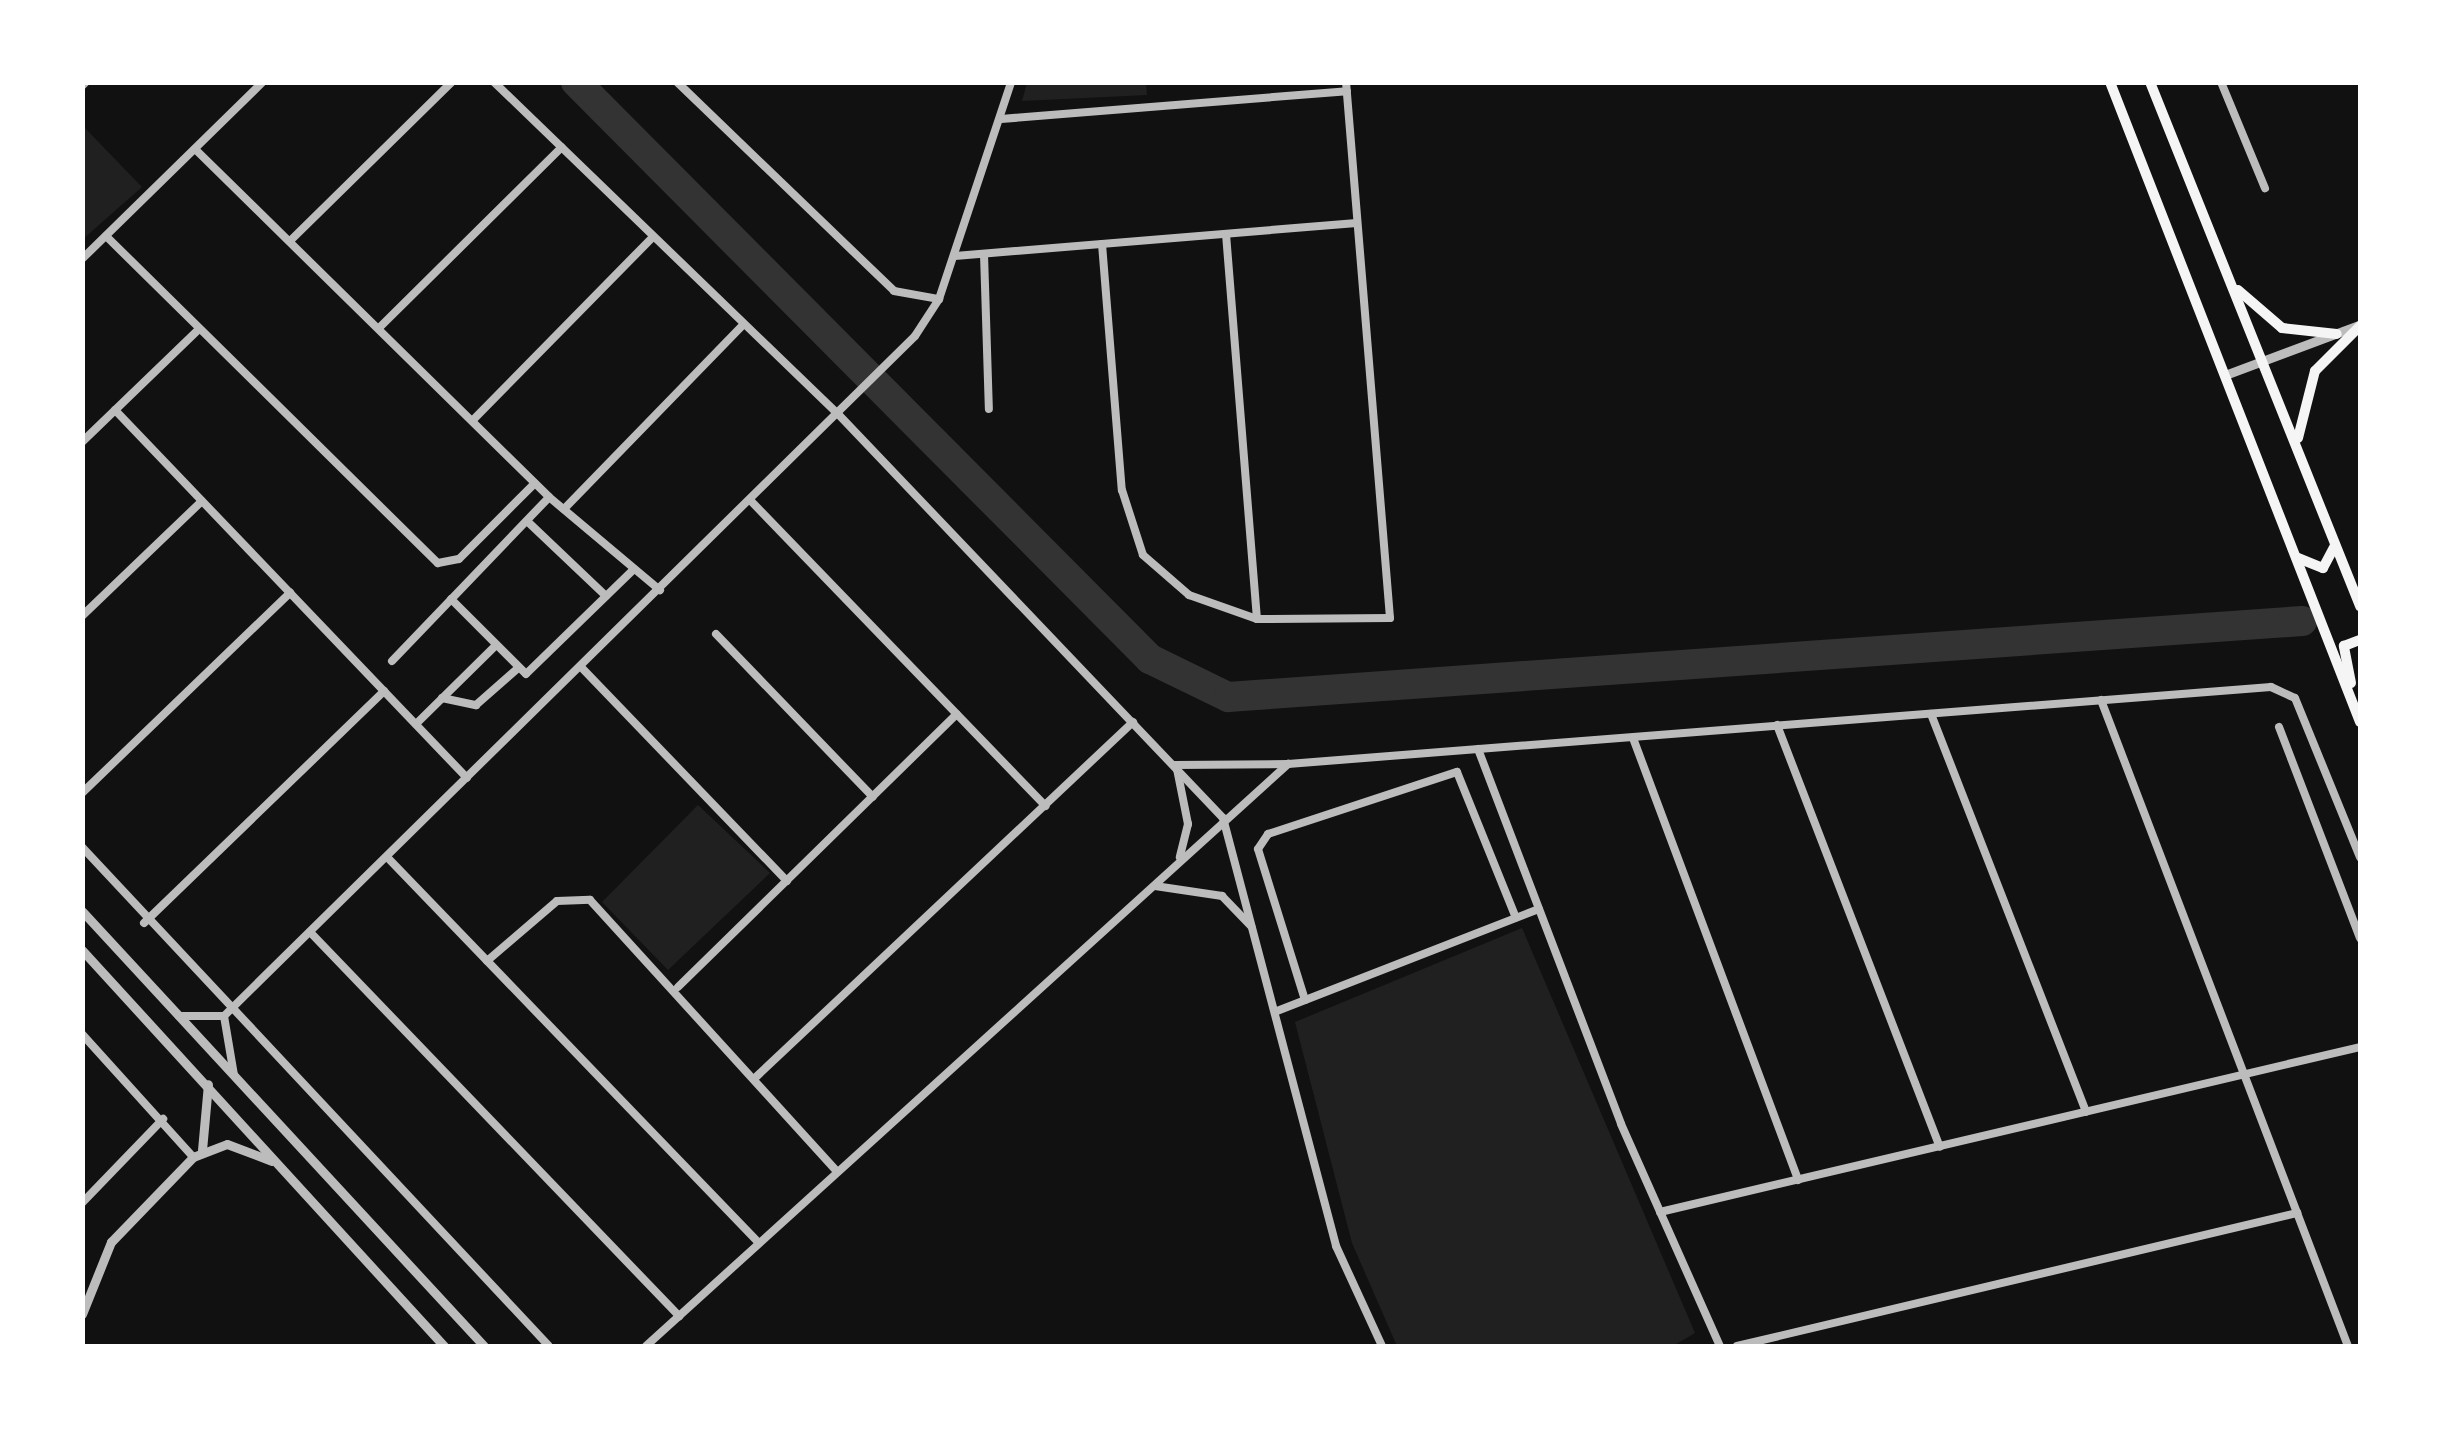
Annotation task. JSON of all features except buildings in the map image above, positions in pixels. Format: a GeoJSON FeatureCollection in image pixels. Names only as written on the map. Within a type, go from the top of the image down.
{"type":"FeatureCollection","features":[{"type":"Feature","properties":{"kind":"main road"},"geometry":{"type":"LineString","coordinates":[[2110,82],[2360,720]]}},
{"type":"Feature","properties":{"kind":"main road"},"geometry":{"type":"LineString","coordinates":[[2150,82],[2360,606]]}},
{"type":"Feature","properties":{"kind":"main road"},"geometry":{"type":"LineString","coordinates":[[2234,285],[2282,328],[2337,334]]}},
{"type":"Feature","properties":{"kind":"main road"},"geometry":{"type":"LineString","coordinates":[[2299,451],[2302,402],[2315,371],[2360,326]]}},
{"type":"Feature","properties":{"kind":"main road"},"geometry":{"type":"LineString","coordinates":[[2295,555],[2323,568],[2334,539]]}},
{"type":"Feature","properties":{"kind":"main road"},"geometry":{"type":"LineString","coordinates":[[2360,640],[2344,646],[2360,720]]}},
{"type":"Feature","properties":{"kind":"street"},"geometry":{"type":"LineString","coordinates":[[82,259],[264,82]]}},
{"type":"Feature","properties":{"kind":"street"},"geometry":{"type":"LineString","coordinates":[[290,241],[452,82]]}},
{"type":"Feature","properties":{"kind":"street"},"geometry":{"type":"LineString","coordinates":[[494,82],[839,415],[1176,764],[1223,818],[1336,1246],[1382,1346]]}},
{"type":"Feature","properties":{"kind":"street"},"geometry":{"type":"LineString","coordinates":[[677,82],[894,291],[939,300]]}},
{"type":"Feature","properties":{"kind":"street"},"geometry":{"type":"LineString","coordinates":[[178,1016],[227,1012],[839,415],[915,336],[939,300],[1011,82]]}},
{"type":"Feature","properties":{"kind":"street"},"geometry":{"type":"LineString","coordinates":[[2221,82],[2266,188]]}},
{"type":"Feature","properties":{"kind":"street"},"geometry":{"type":"LineString","coordinates":[[1001,119],[1346,87],[1390,618],[1257,619],[1189,594],[1143,555],[1131,528],[1102,244]]}},
{"type":"Feature","properties":{"kind":"street"},"geometry":{"type":"LineString","coordinates":[[379,328],[562,147]]}},
{"type":"Feature","properties":{"kind":"street"},"geometry":{"type":"LineString","coordinates":[[195,149],[550,497],[632,571],[660,590]]}},
{"type":"Feature","properties":{"kind":"street"},"geometry":{"type":"LineString","coordinates":[[955,256],[1358,223]]}},
{"type":"Feature","properties":{"kind":"street"},"geometry":{"type":"LineString","coordinates":[[1226,234],[1257,619]]}},
{"type":"Feature","properties":{"kind":"street"},"geometry":{"type":"LineString","coordinates":[[106,236],[197,331],[438,563],[459,559],[536,483]]}},
{"type":"Feature","properties":{"kind":"street"},"geometry":{"type":"LineString","coordinates":[[473,420],[652,237]]}},
{"type":"Feature","properties":{"kind":"street"},"geometry":{"type":"LineString","coordinates":[[984,254],[989,409]]}},
{"type":"Feature","properties":{"kind":"street"},"geometry":{"type":"LineString","coordinates":[[564,509],[744,324]]}},
{"type":"Feature","properties":{"kind":"street"},"geometry":{"type":"LineString","coordinates":[[2225,375],[2360,326]]}},
{"type":"Feature","properties":{"kind":"street"},"geometry":{"type":"LineString","coordinates":[[82,442],[197,331]]}},
{"type":"Feature","properties":{"kind":"street"},"geometry":{"type":"LineString","coordinates":[[116,410],[467,778]]}},
{"type":"Feature","properties":{"kind":"street"},"geometry":{"type":"LineString","coordinates":[[392,660],[550,497]]}},
{"type":"Feature","properties":{"kind":"street"},"geometry":{"type":"LineString","coordinates":[[82,616],[202,501]]}},
{"type":"Feature","properties":{"kind":"street"},"geometry":{"type":"LineString","coordinates":[[751,501],[1046,806]]}},
{"type":"Feature","properties":{"kind":"street"},"geometry":{"type":"LineString","coordinates":[[527,521],[606,596]]}},
{"type":"Feature","properties":{"kind":"street"},"geometry":{"type":"LineString","coordinates":[[450,599],[518,669],[528,673],[632,571]]}},
{"type":"Feature","properties":{"kind":"street"},"geometry":{"type":"LineString","coordinates":[[82,793],[290,593]]}},
{"type":"Feature","properties":{"kind":"street"},"geometry":{"type":"LineString","coordinates":[[716,634],[873,797]]}},
{"type":"Feature","properties":{"kind":"street"},"geometry":{"type":"LineString","coordinates":[[416,724],[495,646]]}},
{"type":"Feature","properties":{"kind":"street"},"geometry":{"type":"LineString","coordinates":[[581,667],[788,881]]}},
{"type":"Feature","properties":{"kind":"street"},"geometry":{"type":"LineString","coordinates":[[442,698],[476,705],[518,669]]}},
{"type":"Feature","properties":{"kind":"street"},"geometry":{"type":"LineString","coordinates":[[1176,764],[1288,764],[2101,700],[2286,690],[2360,857]]}},
{"type":"Feature","properties":{"kind":"street"},"geometry":{"type":"LineString","coordinates":[[144,923],[384,691]]}},
{"type":"Feature","properties":{"kind":"street"},"geometry":{"type":"LineString","coordinates":[[2101,700],[2348,1346]]}},
{"type":"Feature","properties":{"kind":"street"},"geometry":{"type":"LineString","coordinates":[[678,988],[957,714]]}},
{"type":"Feature","properties":{"kind":"street"},"geometry":{"type":"LineString","coordinates":[[1931,714],[2086,1112]]}},
{"type":"Feature","properties":{"kind":"street"},"geometry":{"type":"LineString","coordinates":[[756,1076],[1133,722]]}},
{"type":"Feature","properties":{"kind":"street"},"geometry":{"type":"LineString","coordinates":[[1777,725],[1940,1146]]}},
{"type":"Feature","properties":{"kind":"street"},"geometry":{"type":"LineString","coordinates":[[2279,726],[2360,938]]}},
{"type":"Feature","properties":{"kind":"street"},"geometry":{"type":"LineString","coordinates":[[1633,738],[1798,1180]]}},
{"type":"Feature","properties":{"kind":"street"},"geometry":{"type":"LineString","coordinates":[[1478,750],[1660,1212],[1720,1346]]}},
{"type":"Feature","properties":{"kind":"street"},"geometry":{"type":"LineString","coordinates":[[1176,764],[1188,824],[1178,862]]}},
{"type":"Feature","properties":{"kind":"street"},"geometry":{"type":"LineString","coordinates":[[646,1346],[1155,886],[1223,818],[1288,764]]}},
{"type":"Feature","properties":{"kind":"street"},"geometry":{"type":"LineString","coordinates":[[1305,1000],[1258,849],[1268,834],[1456,772],[1516,918]]}},
{"type":"Feature","properties":{"kind":"street"},"geometry":{"type":"LineString","coordinates":[[82,847],[144,923],[227,1012],[549,1346]]}},
{"type":"Feature","properties":{"kind":"street"},"geometry":{"type":"LineString","coordinates":[[387,857],[759,1243]]}},
{"type":"Feature","properties":{"kind":"street"},"geometry":{"type":"LineString","coordinates":[[1155,886],[1222,896],[1254,929]]}},
{"type":"Feature","properties":{"kind":"street"},"geometry":{"type":"LineString","coordinates":[[487,961],[557,902],[590,900],[678,988],[838,1171]]}},
{"type":"Feature","properties":{"kind":"street"},"geometry":{"type":"LineString","coordinates":[[1277,1011],[1538,909]]}},
{"type":"Feature","properties":{"kind":"street"},"geometry":{"type":"LineString","coordinates":[[82,911],[484,1346]]}},
{"type":"Feature","properties":{"kind":"street"},"geometry":{"type":"LineString","coordinates":[[310,932],[679,1316]]}},
{"type":"Feature","properties":{"kind":"street"},"geometry":{"type":"LineString","coordinates":[[82,950],[208,1082],[444,1346]]}},
{"type":"Feature","properties":{"kind":"street"},"geometry":{"type":"LineString","coordinates":[[227,1012],[234,1076]]}},
{"type":"Feature","properties":{"kind":"street"},"geometry":{"type":"LineString","coordinates":[[82,1034],[197,1154]]}},
{"type":"Feature","properties":{"kind":"street"},"geometry":{"type":"LineString","coordinates":[[1660,1212],[2360,1048]]}},
{"type":"Feature","properties":{"kind":"street"},"geometry":{"type":"LineString","coordinates":[[197,1154],[208,1082]]}},
{"type":"Feature","properties":{"kind":"street"},"geometry":{"type":"LineString","coordinates":[[82,1202],[163,1119]]}},
{"type":"Feature","properties":{"kind":"street"},"geometry":{"type":"LineString","coordinates":[[82,1314],[111,1242],[197,1154],[240,1145],[278,1164]]}},
{"type":"Feature","properties":{"kind":"street"},"geometry":{"type":"LineString","coordinates":[[1737,1346],[2297,1213]]}},
{"type":"Feature","properties":{"kind":"shaded area"},"geometry":{"type":"Polygon","coordinates":[[[1027,83],[1146,83],[1147,95],[1022,101],[1027,83]]]}},
{"type":"Feature","properties":{"kind":"shaded area"},"geometry":{"type":"Polygon","coordinates":[[[83,126],[142,187],[82,239],[83,126]]]}},
{"type":"Feature","properties":{"kind":"shaded area"},"geometry":{"type":"Polygon","coordinates":[[[698,805],[770,873],[668,970],[602,902],[698,805]]]}},
{"type":"Feature","properties":{"kind":"shaded area"},"geometry":{"type":"Polygon","coordinates":[[[1522,928],[1695,1333],[1673,1346],[1397,1346],[1352,1243],[1295,1022],[1522,928]]]}},
{"type":"Feature","properties":{"kind":"waterway"},"geometry":{"type":"LineString","coordinates":[[576,82],[1150,659],[1228,697],[2302,621]]}}]}
